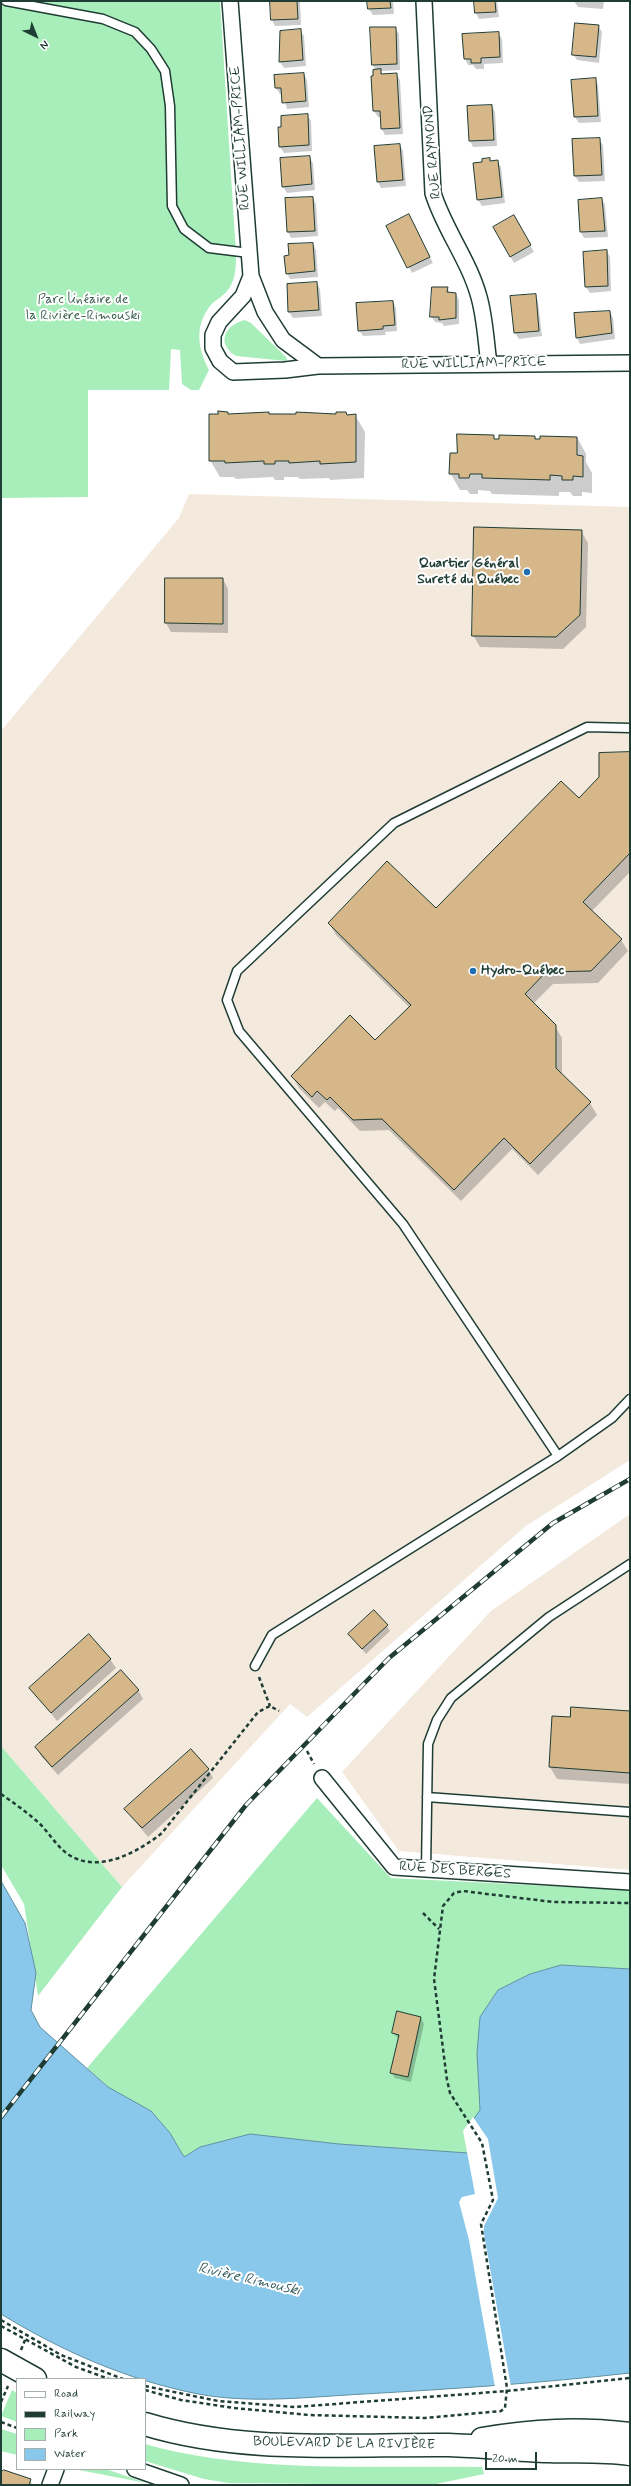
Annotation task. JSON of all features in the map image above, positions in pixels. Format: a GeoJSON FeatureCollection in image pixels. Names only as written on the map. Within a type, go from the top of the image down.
{"type":"FeatureCollection","features":[{"type":"Feature","properties":{"kind":"main road"},"geometry":{"type":"LineString","coordinates":[[1,2360],[33,2378]]}},
{"type":"Feature","properties":{"kind":"main road"},"geometry":{"type":"LineString","coordinates":[[585,2429],[630,2422]]}},
{"type":"Feature","properties":{"kind":"main road","name":"BOULEVARD DE LA RIVIÈRE"},"geometry":{"type":"LineString","coordinates":[[146,2424],[177,2434],[244,2442],[325,2446],[450,2445],[549,2451],[604,2450],[630,2454]]}},
{"type":"Feature","properties":{"kind":"main road","name":"BOULEVARD DE LA RIVIÈRE"},"geometry":{"type":"LineString","coordinates":[[450,2445],[514,2433],[585,2429],[630,2434]]}},
{"type":"Feature","properties":{"kind":"street","name":"RUE WILLIAM-PRICE"},"geometry":{"type":"LineString","coordinates":[[230,1],[251,276],[265,312],[283,340],[318,366]]}},
{"type":"Feature","properties":{"kind":"street","name":"RUE RAYMOND"},"geometry":{"type":"LineString","coordinates":[[424,1],[433,193],[440,216],[472,276],[480,298],[489,364]]}},
{"type":"Feature","properties":{"kind":"street","name":"RUE WILLIAM-PRICE"},"geometry":{"type":"LineString","coordinates":[[251,276],[243,296],[219,322],[213,335],[213,348],[220,362],[234,372],[285,370],[318,366],[630,362]]}},
{"type":"Feature","properties":{"kind":"street","name":"RUE DES BERGES"},"geometry":{"type":"LineString","coordinates":[[322,1778],[394,1867],[630,1882]]}},
{"type":"Feature","properties":{"kind":"street"},"geometry":{"type":"LineString","coordinates":[[50,2485],[56,2470]]}},
{"type":"Feature","properties":{"kind":"street"},"geometry":{"type":"LineString","coordinates":[[138,2470],[181,2485]]}},
{"type":"Feature","properties":{"kind":"lane"},"geometry":{"type":"LineString","coordinates":[[6,1],[103,19],[135,32],[151,49],[165,71],[170,106],[172,206],[184,229],[209,248],[249,253]]}},
{"type":"Feature","properties":{"kind":"lane"},"geometry":{"type":"LineString","coordinates":[[558,1456],[403,1224],[239,1031],[227,1000],[237,971],[394,823],[587,727],[630,728]]}},
{"type":"Feature","properties":{"kind":"lane"},"geometry":{"type":"LineString","coordinates":[[255,1666],[272,1635],[558,1456],[612,1418],[630,1399]]}},
{"type":"Feature","properties":{"kind":"lane"},"geometry":{"type":"LineString","coordinates":[[426,1870],[428,1744],[436,1720],[450,1698],[549,1617],[630,1564]]}},
{"type":"Feature","properties":{"kind":"lane"},"geometry":{"type":"LineString","coordinates":[[427,1797],[630,1812]]}},
{"type":"Feature","properties":{"kind":"path"},"geometry":{"type":"LineString","coordinates":[[255,1666],[270,1706],[280,1711]]}},
{"type":"Feature","properties":{"kind":"path"},"geometry":{"type":"LineString","coordinates":[[1,1794],[40,1824],[69,1855],[85,1862],[114,1860],[149,1843],[162,1833],[258,1712],[270,1706]]}},
{"type":"Feature","properties":{"kind":"path"},"geometry":{"type":"LineString","coordinates":[[146,2390],[181,2400],[234,2408],[309,2415],[425,2418],[501,2411],[505,2408],[507,2389],[481,2224],[493,2200],[482,2143],[450,2093],[434,1979],[443,1906],[454,1893],[463,1891],[553,1902],[630,1903]]}},
{"type":"Feature","properties":{"kind":"path"},"geometry":{"type":"LineString","coordinates":[[423,1913],[439,1930]]}},
{"type":"Feature","properties":{"kind":"path"},"geometry":{"type":"LineString","coordinates":[[1,2320],[61,2355],[120,2378]]}},
{"type":"Feature","properties":{"kind":"path"},"geometry":{"type":"LineString","coordinates":[[1,2326],[76,2367],[106,2378]]}},
{"type":"Feature","properties":{"kind":"path"},"geometry":{"type":"LineString","coordinates":[[146,2386],[218,2401],[295,2407],[630,2378]]}},
{"type":"Feature","properties":{"kind":"path"},"geometry":{"type":"LineString","coordinates":[[1,2422],[16,2428]]}},
{"type":"Feature","properties":{"kind":"shaded area"},"geometry":{"type":"Polygon","coordinates":[[[189,494],[630,507],[630,1460],[526,1526],[307,1717],[290,1704],[122,1887],[1,1746],[1,731],[179,518],[189,494]]]}},
{"type":"Feature","properties":{"kind":"shaded area"},"geometry":{"type":"Polygon","coordinates":[[[630,1514],[630,1870],[399,1851],[342,1772],[491,1611],[630,1514]]]}},
{"type":"Feature","properties":{"kind":"green space","name":"Parc linéaire de la Rivière-Rimouski"},"geometry":{"type":"Polygon","coordinates":[[[1,1],[220,1],[236,254],[235,275],[228,290],[210,306],[202,322],[199,338],[200,346],[209,370],[199,390],[191,390],[182,384],[180,350],[171,349],[169,390],[88,390],[88,497],[1,498],[1,1]]]}},
{"type":"Feature","properties":{"kind":"green space"},"geometry":{"type":"Polygon","coordinates":[[[245,320],[251,323],[287,358],[286,361],[236,356],[230,351],[226,346],[225,335],[232,326],[245,320]]]}},
{"type":"Feature","properties":{"kind":"green space"},"geometry":{"type":"Polygon","coordinates":[[[1,1746],[122,1887],[38,1996],[24,1904],[1,1865],[1,1746]]]}},
{"type":"Feature","properties":{"kind":"green space"},"geometry":{"type":"Polygon","coordinates":[[[317,1798],[391,1878],[630,1890],[630,1969],[561,1965],[530,1974],[498,1990],[480,2017],[477,2053],[480,2110],[465,2131],[469,2153],[339,2144],[250,2134],[200,2147],[184,2157],[170,2133],[151,2111],[108,2087],[87,2068],[317,1798]]]}},
{"type":"Feature","properties":{"kind":"green space"},"geometry":{"type":"Polygon","coordinates":[[[12,2390],[16,2392],[16,2422],[1,2416],[12,2390]]]}},
{"type":"Feature","properties":{"kind":"green space"},"geometry":{"type":"Polygon","coordinates":[[[1,2429],[16,2434],[16,2455],[1,2451],[1,2429]]]}},
{"type":"Feature","properties":{"kind":"green space"},"geometry":{"type":"Polygon","coordinates":[[[146,2444],[185,2454],[269,2464],[355,2467],[482,2467],[484,2474],[431,2485],[229,2483],[204,2479],[146,2461],[146,2444]]]}},
{"type":"Feature","properties":{"kind":"green space"},"geometry":{"type":"Polygon","coordinates":[[[79,2470],[109,2470],[146,2483],[79,2470]]]}},
{"type":"Feature","properties":{"kind":"water","name":"Rivière Rimouski"},"geometry":{"type":"Polygon","coordinates":[[[1,1881],[25,1923],[36,1973],[31,2010],[40,2027],[108,2087],[151,2111],[170,2133],[184,2157],[200,2147],[250,2134],[339,2144],[468,2153],[465,2131],[480,2110],[477,2053],[480,2017],[498,1990],[530,1974],[561,1965],[630,1969],[630,2373],[563,2380],[431,2390],[281,2399],[239,2399],[198,2394],[146,2381],[146,2378],[137,2378],[121,2373],[48,2341],[1,2314],[1,1881]]]}},
{"type":"Feature","properties":{"kind":"pier"},"geometry":{"type":"Polygon","coordinates":[[[473,2117],[488,2139],[498,2198],[484,2226],[484,2234],[511,2387],[495,2387],[469,2240],[459,2202],[462,2197],[475,2194],[463,2131],[473,2117]]]}},
{"type":"Feature","properties":{"kind":"building"},"geometry":{"type":"Polygon","coordinates":[[[270,1],[297,1],[298,19],[271,20],[270,1]]]}},
{"type":"Feature","properties":{"kind":"building"},"geometry":{"type":"Polygon","coordinates":[[[367,1],[390,1],[391,8],[368,9],[367,1]]]}},
{"type":"Feature","properties":{"kind":"building"},"geometry":{"type":"Polygon","coordinates":[[[474,1],[495,1],[496,12],[475,13],[474,1]]]}},
{"type":"Feature","properties":{"kind":"building"},"geometry":{"type":"Polygon","coordinates":[[[575,23],[599,25],[596,57],[572,55],[575,23]]]}},
{"type":"Feature","properties":{"kind":"building"},"geometry":{"type":"Polygon","coordinates":[[[370,27],[396,27],[397,64],[372,65],[370,27]]]}},
{"type":"Feature","properties":{"kind":"building"},"geometry":{"type":"Polygon","coordinates":[[[301,29],[303,60],[279,62],[280,31],[301,29]]]}},
{"type":"Feature","properties":{"kind":"building"},"geometry":{"type":"Polygon","coordinates":[[[499,32],[500,57],[481,58],[481,63],[471,63],[471,59],[464,59],[462,34],[499,32]]]}},
{"type":"Feature","properties":{"kind":"building"},"geometry":{"type":"Polygon","coordinates":[[[381,69],[381,74],[397,73],[400,128],[381,129],[380,111],[373,111],[371,76],[373,76],[373,70],[381,69]]]}},
{"type":"Feature","properties":{"kind":"building"},"geometry":{"type":"Polygon","coordinates":[[[304,73],[306,101],[282,103],[281,88],[275,88],[274,75],[304,73]]]}},
{"type":"Feature","properties":{"kind":"building"},"geometry":{"type":"Polygon","coordinates":[[[596,78],[598,116],[574,117],[571,80],[596,78]]]}},
{"type":"Feature","properties":{"kind":"building"},"geometry":{"type":"Polygon","coordinates":[[[492,105],[494,140],[469,141],[467,106],[492,105]]]}},
{"type":"Feature","properties":{"kind":"building"},"geometry":{"type":"Polygon","coordinates":[[[308,114],[309,145],[279,147],[278,127],[281,127],[281,116],[308,114]]]}},
{"type":"Feature","properties":{"kind":"building"},"geometry":{"type":"Polygon","coordinates":[[[600,138],[602,175],[574,176],[572,139],[600,138]]]}},
{"type":"Feature","properties":{"kind":"building"},"geometry":{"type":"Polygon","coordinates":[[[400,144],[403,180],[377,182],[374,146],[400,144]]]}},
{"type":"Feature","properties":{"kind":"building"},"geometry":{"type":"Polygon","coordinates":[[[310,156],[312,184],[282,187],[280,158],[310,156]]]}},
{"type":"Feature","properties":{"kind":"building"},"geometry":{"type":"Polygon","coordinates":[[[490,158],[490,161],[498,160],[502,197],[477,200],[473,163],[482,162],[482,159],[490,158]]]}},
{"type":"Feature","properties":{"kind":"building"},"geometry":{"type":"Polygon","coordinates":[[[313,197],[315,231],[287,232],[285,198],[313,197]]]}},
{"type":"Feature","properties":{"kind":"building"},"geometry":{"type":"Polygon","coordinates":[[[602,198],[605,231],[580,232],[578,200],[602,198]]]}},
{"type":"Feature","properties":{"kind":"building"},"geometry":{"type":"Polygon","coordinates":[[[409,214],[430,257],[407,268],[386,226],[409,214]]]}},
{"type":"Feature","properties":{"kind":"building"},"geometry":{"type":"Polygon","coordinates":[[[514,215],[531,245],[510,257],[493,227],[514,215]]]}},
{"type":"Feature","properties":{"kind":"building"},"geometry":{"type":"Polygon","coordinates":[[[313,243],[315,271],[286,274],[284,256],[289,255],[288,244],[313,243]]]}},
{"type":"Feature","properties":{"kind":"building"},"geometry":{"type":"Polygon","coordinates":[[[607,250],[608,286],[585,287],[583,252],[607,250]]]}},
{"type":"Feature","properties":{"kind":"building"},"geometry":{"type":"Polygon","coordinates":[[[317,282],[319,310],[288,312],[287,284],[317,282]]]}},
{"type":"Feature","properties":{"kind":"building"},"geometry":{"type":"Polygon","coordinates":[[[432,287],[448,287],[447,292],[456,293],[456,318],[439,320],[439,317],[430,317],[432,287]]]}},
{"type":"Feature","properties":{"kind":"building"},"geometry":{"type":"Polygon","coordinates":[[[536,294],[539,331],[514,333],[510,296],[536,294]]]}},
{"type":"Feature","properties":{"kind":"building"},"geometry":{"type":"Polygon","coordinates":[[[393,301],[395,325],[383,326],[383,329],[358,331],[356,303],[393,301]]]}},
{"type":"Feature","properties":{"kind":"building"},"geometry":{"type":"Polygon","coordinates":[[[610,311],[612,333],[576,338],[574,313],[610,311]]]}},
{"type":"Feature","properties":{"kind":"building"},"geometry":{"type":"Polygon","coordinates":[[[218,411],[228,412],[228,414],[269,412],[269,414],[296,414],[296,412],[336,414],[336,412],[346,412],[347,415],[356,414],[356,462],[320,464],[320,461],[289,463],[289,461],[275,461],[275,464],[264,464],[264,461],[225,463],[225,461],[209,461],[209,414],[218,414],[218,411]]]}},
{"type":"Feature","properties":{"kind":"building"},"geometry":{"type":"Polygon","coordinates":[[[457,434],[494,435],[494,439],[499,439],[499,435],[535,436],[535,439],[540,439],[540,436],[577,437],[577,455],[583,456],[583,477],[573,476],[573,480],[562,480],[562,476],[550,475],[550,480],[482,478],[482,474],[470,474],[469,478],[459,478],[459,474],[449,474],[450,453],[457,453],[457,434]]]}},
{"type":"Feature","properties":{"kind":"building","name":"Quartier Général Sureté du Québec"},"geometry":{"type":"Polygon","coordinates":[[[474,527],[582,530],[580,615],[556,637],[472,636],[474,527]]]}},
{"type":"Feature","properties":{"kind":"building"},"geometry":{"type":"Polygon","coordinates":[[[165,578],[223,578],[223,624],[165,623],[165,578]]]}},
{"type":"Feature","properties":{"kind":"building","name":"Hydro-Québec"},"geometry":{"type":"Polygon","coordinates":[[[630,752],[630,853],[583,902],[622,939],[591,971],[546,972],[525,994],[556,1025],[556,1068],[591,1102],[530,1164],[504,1138],[454,1190],[382,1119],[353,1120],[330,1097],[327,1100],[317,1091],[312,1097],[291,1076],[350,1015],[375,1040],[411,1005],[328,923],[387,861],[436,908],[561,781],[579,798],[599,777],[599,753],[630,752]]]}},
{"type":"Feature","properties":{"kind":"building"},"geometry":{"type":"Polygon","coordinates":[[[374,1610],[388,1625],[362,1649],[348,1634],[374,1610]]]}},
{"type":"Feature","properties":{"kind":"building"},"geometry":{"type":"Polygon","coordinates":[[[89,1634],[111,1659],[51,1713],[29,1688],[89,1634]]]}},
{"type":"Feature","properties":{"kind":"building"},"geometry":{"type":"Polygon","coordinates":[[[121,1670],[139,1690],[52,1767],[35,1747],[121,1670]]]}},
{"type":"Feature","properties":{"kind":"building"},"geometry":{"type":"Polygon","coordinates":[[[571,1707],[630,1711],[630,1773],[549,1767],[552,1716],[570,1717],[571,1707]]]}},
{"type":"Feature","properties":{"kind":"building"},"geometry":{"type":"Polygon","coordinates":[[[191,1749],[209,1769],[142,1828],[124,1809],[191,1749]]]}},
{"type":"Feature","properties":{"kind":"building"},"geometry":{"type":"Polygon","coordinates":[[[397,2011],[421,2017],[408,2077],[390,2073],[399,2035],[392,2033],[397,2011]]]}},
{"type":"Feature","properties":{"kind":"building"},"geometry":{"type":"Polygon","coordinates":[[[4,2470],[31,2479],[29,2485],[1,2485],[1,2472],[4,2470]]]}},
{"type":"Feature","properties":{"kind":"railway"},"geometry":{"type":"LineString","coordinates":[[1,2117],[246,1805],[389,1658],[553,1523],[630,1479]]}},
{"type":"Feature","properties":{"kind":"place","name":"Quartier Général Sureté du Québec"},"geometry":{"type":"Point","coordinates":[527,572]}},
{"type":"Feature","properties":{"kind":"place","name":"Hydro-Québec"},"geometry":{"type":"Point","coordinates":[473,971]}}]}
